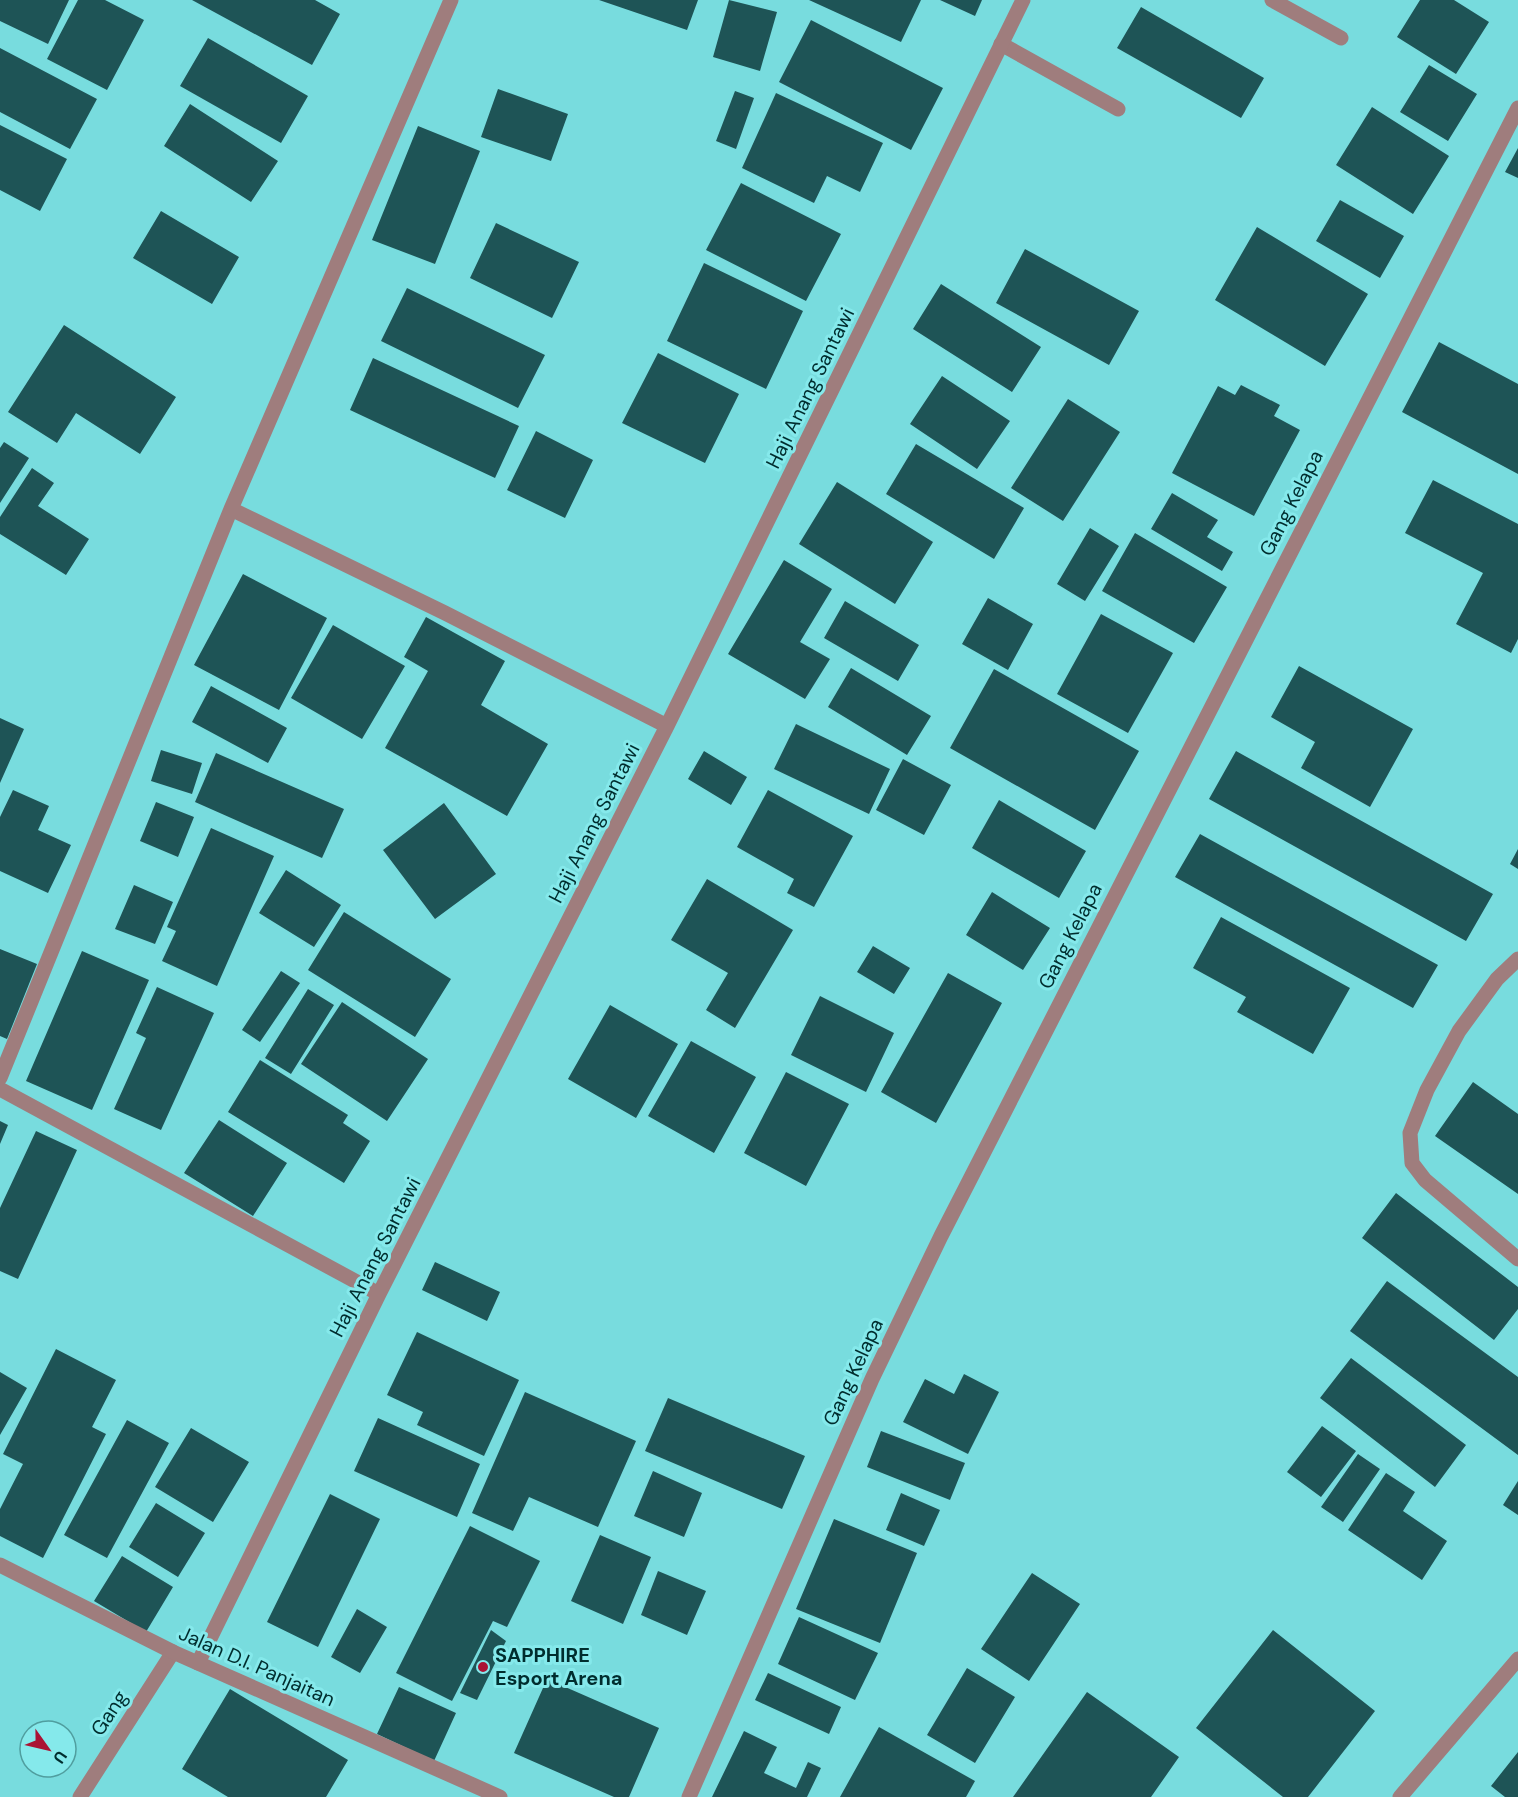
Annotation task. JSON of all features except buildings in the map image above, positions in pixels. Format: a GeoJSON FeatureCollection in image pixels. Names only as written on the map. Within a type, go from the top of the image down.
{"type":"FeatureCollection","features":[{"type":"Feature","properties":{"kind":"street"},"geometry":{"type":"LineString","coordinates":[[0,1078],[231,509],[451,0]]}},
{"type":"Feature","properties":{"kind":"street","name":"Haji Anang Santawi"},"geometry":{"type":"LineString","coordinates":[[198,1663],[379,1294],[667,726],[1023,0]]}},
{"type":"Feature","properties":{"kind":"street"},"geometry":{"type":"LineString","coordinates":[[1272,0],[1341,38]]}},
{"type":"Feature","properties":{"kind":"street"},"geometry":{"type":"LineString","coordinates":[[1001,44],[1118,109]]}},
{"type":"Feature","properties":{"kind":"street","name":"Gang Kelapa"},"geometry":{"type":"LineString","coordinates":[[689,1797],[872,1379],[941,1236],[1518,108]]}},
{"type":"Feature","properties":{"kind":"street"},"geometry":{"type":"LineString","coordinates":[[231,509],[445,613],[667,726]]}},
{"type":"Feature","properties":{"kind":"street"},"geometry":{"type":"LineString","coordinates":[[1518,958],[1497,979],[1459,1031],[1427,1090],[1410,1133],[1412,1163],[1425,1180],[1518,1258]]}},
{"type":"Feature","properties":{"kind":"street"},"geometry":{"type":"LineString","coordinates":[[0,1089],[379,1294]]}},
{"type":"Feature","properties":{"kind":"street","name":"Jalan D.I. Panjaitan"},"geometry":{"type":"LineString","coordinates":[[0,1565],[173,1652],[500,1797]]}},
{"type":"Feature","properties":{"kind":"street","name":"Gang"},"geometry":{"type":"LineString","coordinates":[[80,1797],[173,1652]]}},
{"type":"Feature","properties":{"kind":"street"},"geometry":{"type":"LineString","coordinates":[[1400,1797],[1518,1659]]}},
{"type":"Feature","properties":{"kind":"place","name":"SAPPHIRE Esport Arena"},"geometry":{"type":"Point","coordinates":[483,1667]}}]}
